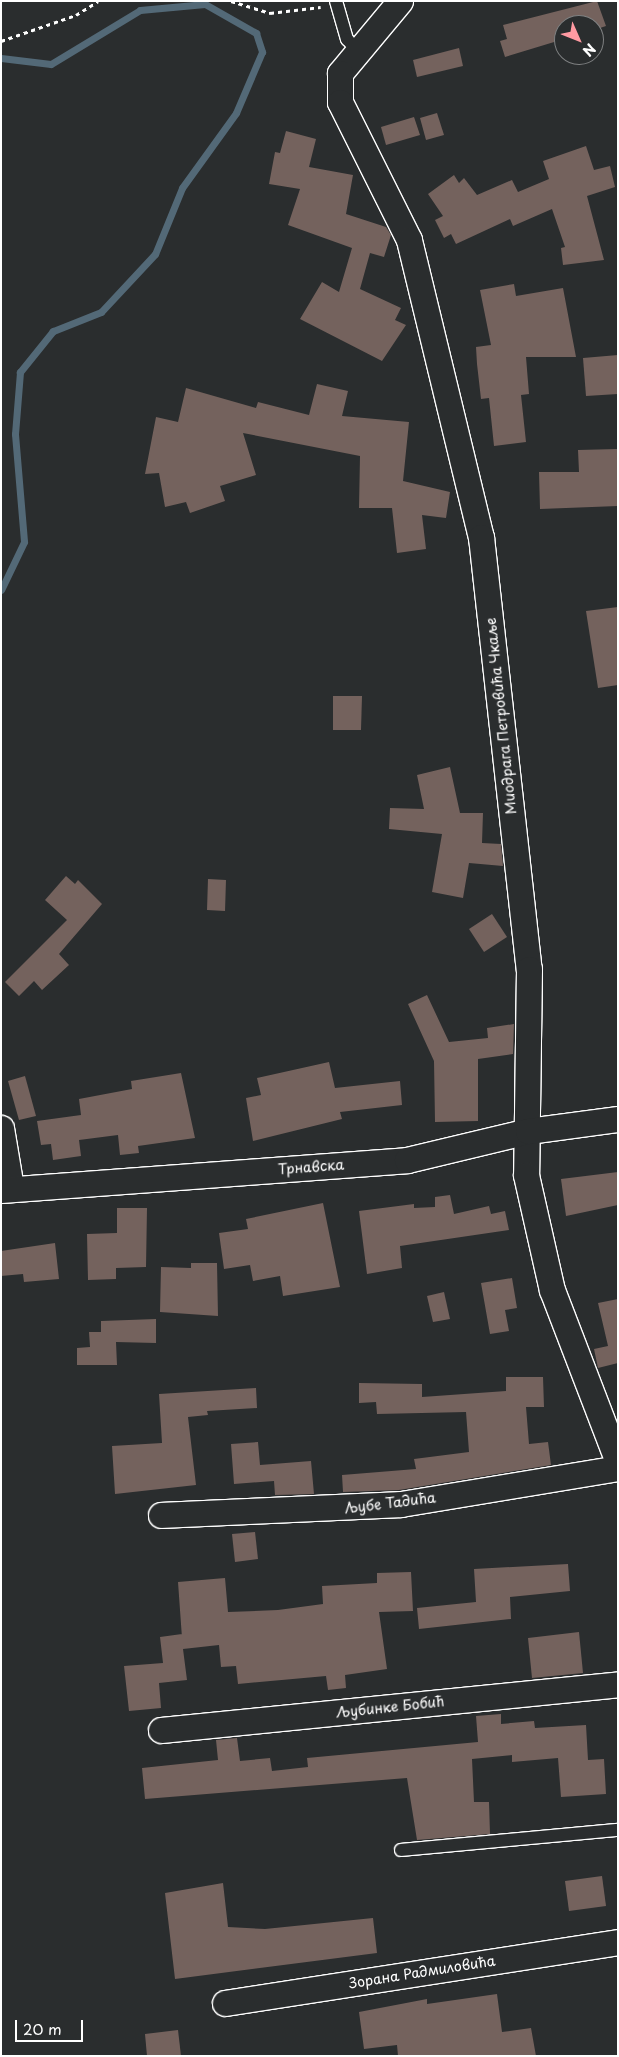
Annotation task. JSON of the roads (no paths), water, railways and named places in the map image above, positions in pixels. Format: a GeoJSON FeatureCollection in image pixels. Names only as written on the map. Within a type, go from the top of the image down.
{"type":"FeatureCollection","features":[{"type":"Feature","properties":{"kind":"street","name":"Миодрага Петровића Чкаље"},"geometry":{"type":"LineString","coordinates":[[400,1],[357,50],[340,73],[340,102],[409,240],[481,536],[529,970],[526,1175],[552,1290],[618,1462]]}},
{"type":"Feature","properties":{"kind":"street","name":"Трнавска"},"geometry":{"type":"LineString","coordinates":[[6,1189],[407,1160],[528,1131],[618,1119]]}},
{"type":"Feature","properties":{"kind":"street"},"geometry":{"type":"LineString","coordinates":[[1,1128],[6,1189]]}},
{"type":"Feature","properties":{"kind":"street","name":"Љубе Тадића"},"geometry":{"type":"LineString","coordinates":[[161,1515],[401,1504],[618,1468]]}},
{"type":"Feature","properties":{"kind":"street","name":"Љубинке Бобић"},"geometry":{"type":"LineString","coordinates":[[162,1730],[618,1684]]}},
{"type":"Feature","properties":{"kind":"street","name":"Зорана Радмиловића"},"geometry":{"type":"LineString","coordinates":[[225,2003],[618,1942]]}},
{"type":"Feature","properties":{"kind":"lane"},"geometry":{"type":"LineString","coordinates":[[337,2],[347,39],[357,50]]}},
{"type":"Feature","properties":{"kind":"lane"},"geometry":{"type":"LineString","coordinates":[[401,1850],[618,1830]]}},
{"type":"Feature","properties":{"kind":"waterway"},"geometry":{"type":"LineString","coordinates":[[1,58],[51,64],[140,10],[205,4],[256,33],[262,52],[236,113],[182,188],[155,254],[101,312],[53,331],[20,372],[15,434],[24,542],[1,590]]}}]}
